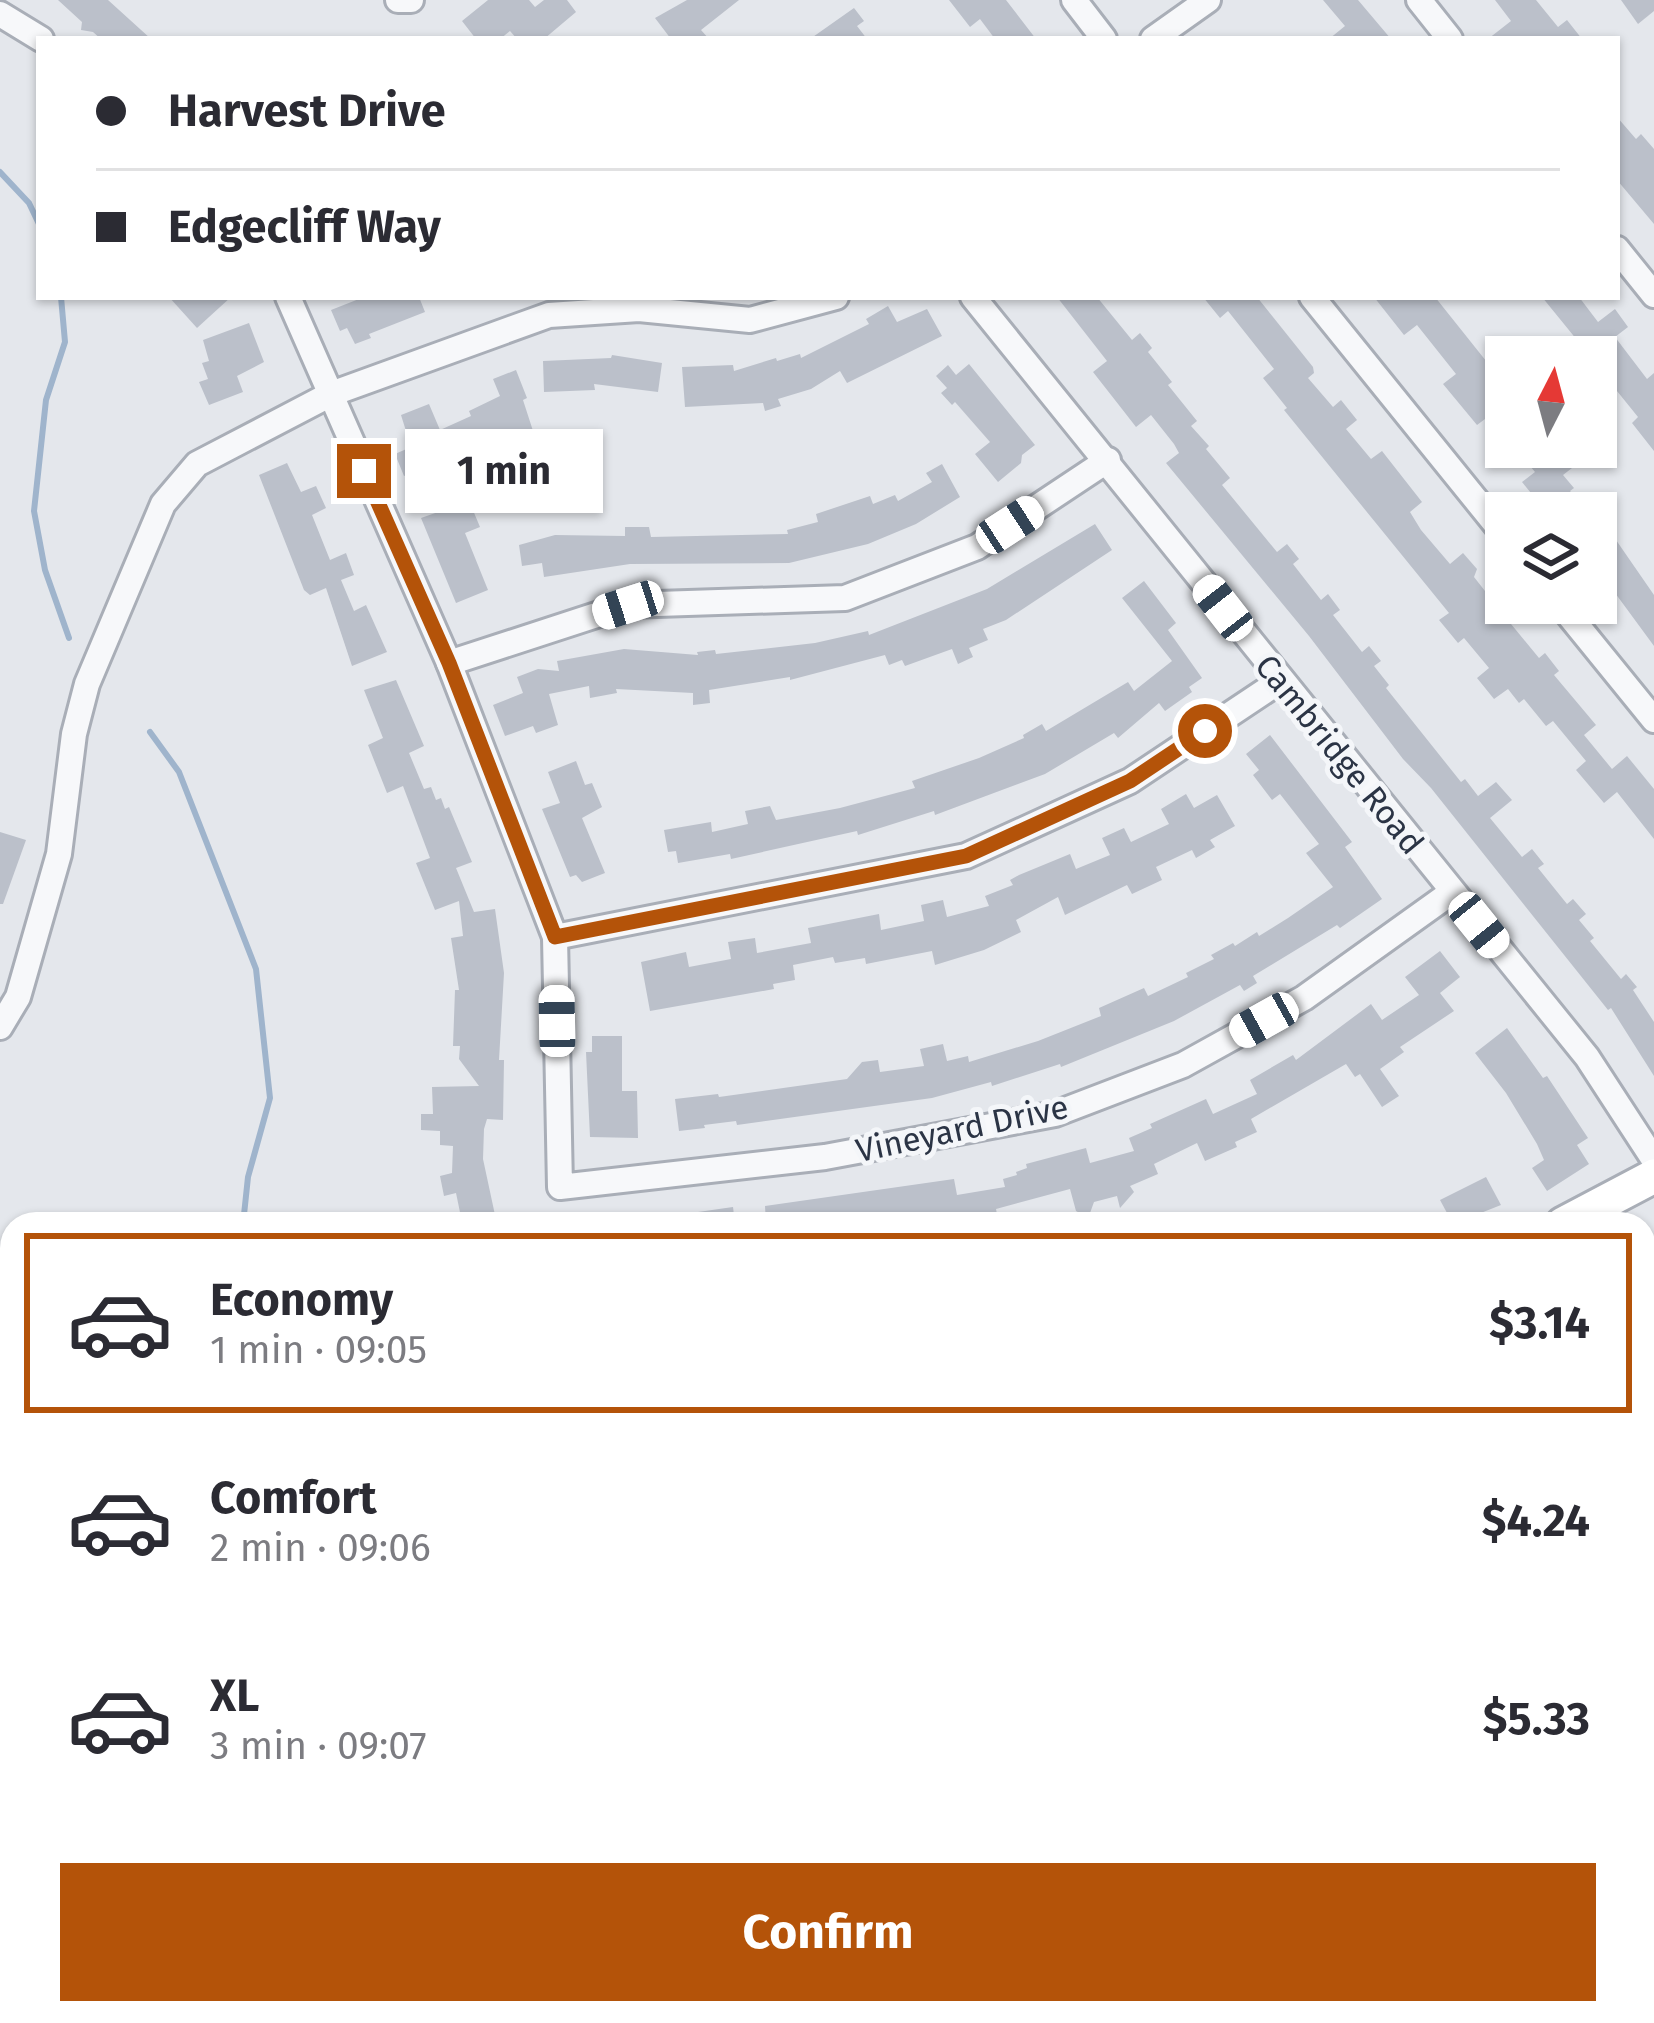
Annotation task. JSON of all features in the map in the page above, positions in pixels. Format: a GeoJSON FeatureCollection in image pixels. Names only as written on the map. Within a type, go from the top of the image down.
{"type":"FeatureCollection","features":[{"type":"Feature","properties":{"kind":"main road"},"geometry":{"type":"LineString","coordinates":[[1585,1212],[1654,1175]]}},
{"type":"Feature","properties":{"kind":"street"},"geometry":{"type":"LineString","coordinates":[[398,0],[411,0]]}},
{"type":"Feature","properties":{"kind":"street"},"geometry":{"type":"LineString","coordinates":[[1074,0],[1102,36]]}},
{"type":"Feature","properties":{"kind":"street"},"geometry":{"type":"LineString","coordinates":[[1158,36],[1208,0]]}},
{"type":"Feature","properties":{"kind":"street"},"geometry":{"type":"LineString","coordinates":[[1419,0],[1448,36]]}},
{"type":"Feature","properties":{"kind":"street"},"geometry":{"type":"LineString","coordinates":[[0,14],[36,36]]}},
{"type":"Feature","properties":{"kind":"street"},"geometry":{"type":"LineString","coordinates":[[1620,253],[1654,295]]}},
{"type":"Feature","properties":{"kind":"street"},"geometry":{"type":"LineString","coordinates":[[289,300],[449,663],[555,937],[966,856],[1130,781],[1280,681]]}},
{"type":"Feature","properties":{"kind":"street"},"geometry":{"type":"LineString","coordinates":[[0,1027],[18,997],[59,854],[74,734],[87,684],[163,504],[196,464],[331,394],[549,315],[639,309],[750,320],[825,300]]}},
{"type":"Feature","properties":{"kind":"street","name":"Cambridge Road"},"geometry":{"type":"LineString","coordinates":[[975,300],[1587,1057],[1654,1160]]}},
{"type":"Feature","properties":{"kind":"street"},"geometry":{"type":"LineString","coordinates":[[1314,300],[1485,511]]}},
{"type":"Feature","properties":{"kind":"street"},"geometry":{"type":"LineString","coordinates":[[449,663],[628,605],[845,598],[977,547],[1108,460]]}},
{"type":"Feature","properties":{"kind":"street"},"geometry":{"type":"LineString","coordinates":[[1576,624],[1654,720]]}},
{"type":"Feature","properties":{"kind":"street","name":"Vineyard Drive"},"geometry":{"type":"LineString","coordinates":[[555,937],[560,1187],[825,1157],[1055,1114],[1183,1065],[1304,998],[1452,892]]}},
{"type":"Feature","properties":{"kind":"building"},"geometry":{"type":"Polygon","coordinates":[[[58,0],[108,0],[148,36],[98,36],[81,30],[82,22],[58,0]]]}},
{"type":"Feature","properties":{"kind":"building"},"geometry":{"type":"Polygon","coordinates":[[[488,0],[529,0],[535,7],[544,0],[567,0],[576,12],[548,36],[514,36],[510,31],[504,36],[474,36],[462,21],[488,0]]]}},
{"type":"Feature","properties":{"kind":"building"},"geometry":{"type":"Polygon","coordinates":[[[687,0],[739,0],[701,30],[706,36],[669,36],[655,18],[687,0]]]}},
{"type":"Feature","properties":{"kind":"building"},"geometry":{"type":"Polygon","coordinates":[[[949,0],[1006,0],[1034,36],[993,36],[980,19],[970,27],[949,0]]]}},
{"type":"Feature","properties":{"kind":"building"},"geometry":{"type":"Polygon","coordinates":[[[1323,0],[1358,0],[1388,36],[1333,36],[1345,26],[1323,0]]]}},
{"type":"Feature","properties":{"kind":"building"},"geometry":{"type":"Polygon","coordinates":[[[1495,0],[1536,0],[1558,27],[1567,20],[1580,36],[1492,36],[1511,21],[1495,0]]]}},
{"type":"Feature","properties":{"kind":"building"},"geometry":{"type":"Polygon","coordinates":[[[1621,0],[1654,0],[1654,11],[1638,24],[1621,0]]]}},
{"type":"Feature","properties":{"kind":"building"},"geometry":{"type":"Polygon","coordinates":[[[854,8],[864,21],[857,26],[865,36],[814,36],[854,8]]]}},
{"type":"Feature","properties":{"kind":"building"},"geometry":{"type":"Polygon","coordinates":[[[1620,120],[1636,139],[1641,134],[1654,149],[1654,224],[1620,184],[1620,120]]]}},
{"type":"Feature","properties":{"kind":"building"},"geometry":{"type":"Polygon","coordinates":[[[172,300],[228,300],[197,328],[172,300]]]}},
{"type":"Feature","properties":{"kind":"building"},"geometry":{"type":"Polygon","coordinates":[[[356,300],[420,300],[425,312],[355,344],[347,328],[340,331],[331,310],[356,300]]]}},
{"type":"Feature","properties":{"kind":"building"},"geometry":{"type":"Polygon","coordinates":[[[1059,300],[1099,300],[1132,340],[1140,333],[1152,348],[1148,352],[1172,382],[1168,385],[1197,421],[1191,426],[1230,478],[1222,485],[1277,552],[1287,544],[1299,559],[1293,564],[1321,600],[1328,594],[1340,610],[1333,615],[1362,652],[1369,646],[1381,661],[1374,666],[1389,685],[1386,688],[1461,782],[1465,779],[1478,796],[1496,782],[1512,800],[1490,818],[1522,857],[1532,849],[1544,864],[1538,868],[1567,904],[1573,899],[1586,914],[1579,920],[1594,938],[1590,941],[1621,979],[1626,974],[1637,987],[1633,990],[1654,1022],[1654,1076],[1611,1008],[1403,759],[1166,463],[1179,453],[1151,415],[1136,427],[1093,372],[1107,361],[1059,300]]]}},
{"type":"Feature","properties":{"kind":"building"},"geometry":{"type":"Polygon","coordinates":[[[1205,300],[1259,300],[1313,367],[1308,378],[1333,407],[1341,400],[1357,420],[1346,429],[1371,459],[1382,451],[1422,502],[1410,512],[1421,530],[1450,564],[1463,553],[1477,569],[1474,577],[1485,591],[1485,624],[1511,624],[1539,658],[1545,653],[1559,671],[1554,675],[1596,725],[1584,735],[1612,769],[1627,756],[1654,789],[1654,839],[1617,792],[1604,803],[1576,770],[1586,761],[1553,721],[1546,726],[1524,699],[1519,703],[1508,689],[1494,699],[1477,678],[1489,668],[1464,638],[1458,643],[1439,620],[1449,613],[1284,410],[1287,408],[1263,378],[1274,369],[1228,311],[1220,318],[1205,300]]]}},
{"type":"Feature","properties":{"kind":"building"},"geometry":{"type":"Polygon","coordinates":[[[1376,300],[1437,300],[1485,360],[1485,419],[1477,425],[1443,384],[1456,374],[1417,325],[1404,335],[1376,300]]]}},
{"type":"Feature","properties":{"kind":"building"},"geometry":{"type":"Polygon","coordinates":[[[1544,300],[1581,300],[1598,322],[1615,309],[1628,327],[1616,336],[1574,336],[1544,300]]]}},
{"type":"Feature","properties":{"kind":"building"},"geometry":{"type":"Polygon","coordinates":[[[888,306],[897,322],[927,309],[942,336],[847,383],[840,371],[811,389],[778,399],[781,406],[765,411],[763,403],[685,407],[682,367],[733,365],[734,371],[776,358],[800,354],[801,358],[869,324],[866,319],[888,306]]]}},
{"type":"Feature","properties":{"kind":"building"},"geometry":{"type":"Polygon","coordinates":[[[249,323],[264,362],[237,376],[243,392],[209,405],[199,382],[208,379],[202,363],[209,361],[203,340],[249,323]]]}},
{"type":"Feature","properties":{"kind":"building"},"geometry":{"type":"Polygon","coordinates":[[[1617,340],[1647,379],[1654,373],[1654,451],[1632,423],[1638,417],[1617,391],[1617,340]]]}},
{"type":"Feature","properties":{"kind":"building"},"geometry":{"type":"Polygon","coordinates":[[[612,355],[662,363],[658,392],[594,384],[595,390],[544,392],[543,361],[612,355]]]}},
{"type":"Feature","properties":{"kind":"building"},"geometry":{"type":"Polygon","coordinates":[[[969,364],[1035,445],[998,482],[975,454],[990,442],[941,393],[947,388],[936,376],[948,365],[956,375],[969,364]]]}},
{"type":"Feature","properties":{"kind":"building"},"geometry":{"type":"Polygon","coordinates":[[[516,370],[534,434],[497,449],[490,434],[447,448],[480,527],[465,533],[488,590],[456,603],[421,518],[438,512],[436,503],[422,469],[404,476],[395,454],[411,447],[401,415],[429,404],[440,430],[500,396],[493,379],[516,370]]]}},
{"type":"Feature","properties":{"kind":"building"},"geometry":{"type":"Polygon","coordinates":[[[287,463],[301,492],[316,486],[326,508],[312,515],[330,560],[346,553],[354,575],[341,580],[354,611],[366,605],[387,652],[352,666],[326,588],[310,595],[304,590],[259,475],[287,463]]]}},
{"type":"Feature","properties":{"kind":"building"},"geometry":{"type":"Polygon","coordinates":[[[942,464],[960,497],[916,524],[868,544],[789,563],[630,564],[544,577],[542,563],[522,566],[519,545],[555,535],[625,536],[625,527],[649,527],[651,537],[788,534],[787,530],[818,522],[816,514],[870,496],[873,504],[895,495],[898,501],[932,482],[926,473],[942,464]]]}},
{"type":"Feature","properties":{"kind":"building"},"geometry":{"type":"Polygon","coordinates":[[[1532,468],[1572,468],[1563,475],[1574,488],[1571,492],[1530,492],[1522,482],[1535,472],[1532,468]]]}},
{"type":"Feature","properties":{"kind":"building"},"geometry":{"type":"Polygon","coordinates":[[[1095,524],[1112,550],[1006,620],[983,629],[988,640],[969,648],[973,657],[958,664],[952,649],[905,666],[902,660],[889,665],[885,655],[790,680],[709,690],[710,703],[693,705],[693,693],[616,689],[617,693],[590,698],[589,686],[549,694],[558,725],[536,733],[533,726],[505,736],[493,705],[523,693],[517,677],[538,669],[559,671],[557,661],[624,649],[698,655],[715,650],[716,654],[815,643],[868,631],[869,635],[987,589],[1095,524]]]}},
{"type":"Feature","properties":{"kind":"building"},"geometry":{"type":"Polygon","coordinates":[[[1617,541],[1654,595],[1654,646],[1617,596],[1617,541]]]}},
{"type":"Feature","properties":{"kind":"building"},"geometry":{"type":"Polygon","coordinates":[[[1144,581],[1176,623],[1168,630],[1202,678],[1189,687],[1192,692],[1165,711],[1159,703],[1118,738],[1114,733],[1045,774],[935,815],[934,811],[858,835],[857,831],[731,859],[730,854],[678,863],[676,851],[668,852],[664,830],[711,822],[712,832],[748,824],[745,811],[770,806],[776,820],[915,788],[912,781],[979,758],[1024,738],[1042,724],[1046,731],[1128,682],[1134,691],[1172,661],[1122,598],[1144,581]]]}},
{"type":"Feature","properties":{"kind":"building"},"geometry":{"type":"Polygon","coordinates":[[[396,680],[424,746],[409,753],[424,789],[431,787],[436,800],[441,798],[445,809],[449,807],[472,862],[456,868],[474,912],[495,909],[504,973],[499,1060],[504,1060],[503,1120],[487,1119],[483,1159],[494,1212],[460,1212],[456,1193],[444,1196],[440,1176],[452,1173],[453,1146],[440,1145],[440,1131],[421,1130],[421,1114],[433,1114],[432,1087],[479,1086],[459,1059],[460,1046],[453,1046],[455,990],[459,990],[451,938],[463,936],[459,901],[435,910],[416,863],[430,858],[403,786],[387,793],[368,745],[383,738],[364,690],[396,680]]]}},
{"type":"Feature","properties":{"kind":"building"},"geometry":{"type":"Polygon","coordinates":[[[1270,735],[1352,842],[1345,847],[1382,899],[1340,928],[1337,925],[1253,976],[1257,983],[1244,991],[1240,985],[1174,1021],[1061,1067],[932,1098],[679,1131],[675,1099],[847,1079],[862,1062],[878,1060],[880,1072],[924,1066],[920,1049],[943,1044],[947,1061],[968,1056],[969,1062],[1038,1041],[1101,1016],[1099,1008],[1144,988],[1148,996],[1188,977],[1186,973],[1214,959],[1211,955],[1257,932],[1259,936],[1288,918],[1333,887],[1306,853],[1319,844],[1280,794],[1272,800],[1253,775],[1259,770],[1246,754],[1270,735]]]}},
{"type":"Feature","properties":{"kind":"building"},"geometry":{"type":"Polygon","coordinates":[[[576,761],[585,785],[592,783],[602,807],[582,818],[605,873],[582,882],[576,875],[570,877],[542,809],[560,803],[548,772],[576,761]]]}},
{"type":"Feature","properties":{"kind":"building"},"geometry":{"type":"Polygon","coordinates":[[[1186,794],[1194,808],[1217,795],[1235,826],[1210,840],[1215,847],[1196,858],[1192,850],[1156,867],[1162,880],[1132,894],[1127,885],[1065,915],[1058,897],[1016,920],[1021,932],[935,965],[932,951],[866,964],[865,958],[835,963],[833,957],[793,965],[795,980],[773,984],[774,989],[650,1011],[641,962],[686,952],[689,967],[731,959],[728,942],[755,938],[757,953],[811,943],[808,928],[879,914],[881,930],[924,921],[921,905],[943,900],[947,917],[989,906],[985,896],[1013,885],[1010,880],[1019,875],[1070,854],[1076,869],[1110,855],[1102,838],[1124,828],[1131,842],[1169,824],[1161,809],[1186,794]]]}},
{"type":"Feature","properties":{"kind":"building"},"geometry":{"type":"Polygon","coordinates":[[[0,832],[26,840],[3,904],[0,904],[0,832]]]}},
{"type":"Feature","properties":{"kind":"building"},"geometry":{"type":"Polygon","coordinates":[[[1440,951],[1460,977],[1440,993],[1454,1011],[1400,1047],[1404,1052],[1380,1069],[1399,1096],[1382,1107],[1360,1074],[1355,1077],[1346,1064],[1251,1119],[1257,1132],[1235,1142],[1237,1147],[1205,1161],[1197,1143],[1154,1164],[1158,1174],[1130,1186],[1134,1192],[1120,1208],[1117,1196],[1094,1202],[1090,1212],[1078,1212],[1070,1189],[997,1212],[765,1212],[765,1206],[954,1179],[957,1195],[1005,1187],[1003,1179],[1017,1175],[1026,1164],[1086,1148],[1090,1163],[1134,1151],[1129,1138],[1152,1128],[1150,1124],[1206,1099],[1213,1114],[1257,1094],[1250,1080],[1293,1055],[1296,1060],[1371,1004],[1382,1020],[1419,995],[1405,977],[1440,951]]]}},
{"type":"Feature","properties":{"kind":"building"},"geometry":{"type":"Polygon","coordinates":[[[1507,1028],[1543,1078],[1547,1076],[1588,1138],[1577,1145],[1589,1164],[1547,1191],[1532,1168],[1544,1160],[1537,1144],[1475,1053],[1507,1028]]]}},
{"type":"Feature","properties":{"kind":"building"},"geometry":{"type":"Polygon","coordinates":[[[592,1036],[622,1036],[622,1091],[637,1091],[638,1138],[590,1137],[586,1052],[592,1052],[592,1036]]]}},
{"type":"Feature","properties":{"kind":"building"},"geometry":{"type":"Polygon","coordinates":[[[1486,1177],[1501,1205],[1483,1212],[1446,1212],[1440,1200],[1486,1177]]]}},
{"type":"Feature","properties":{"kind":"waterway"},"geometry":{"type":"LineString","coordinates":[[0,172],[36,218]]}},
{"type":"Feature","properties":{"kind":"waterway"},"geometry":{"type":"LineString","coordinates":[[61,300],[65,342],[46,400],[34,511],[45,570],[69,638]]}},
{"type":"Feature","properties":{"kind":"waterway"},"geometry":{"type":"LineString","coordinates":[[150,732],[179,772],[256,969],[270,1098],[248,1177],[244,1212]]}},
{"type":"Feature","properties":{"kind":"route"},"geometry":{"type":"LineString","coordinates":[[364,471],[449,663],[555,937],[966,856],[1130,781],[1205,731]]}}]}
